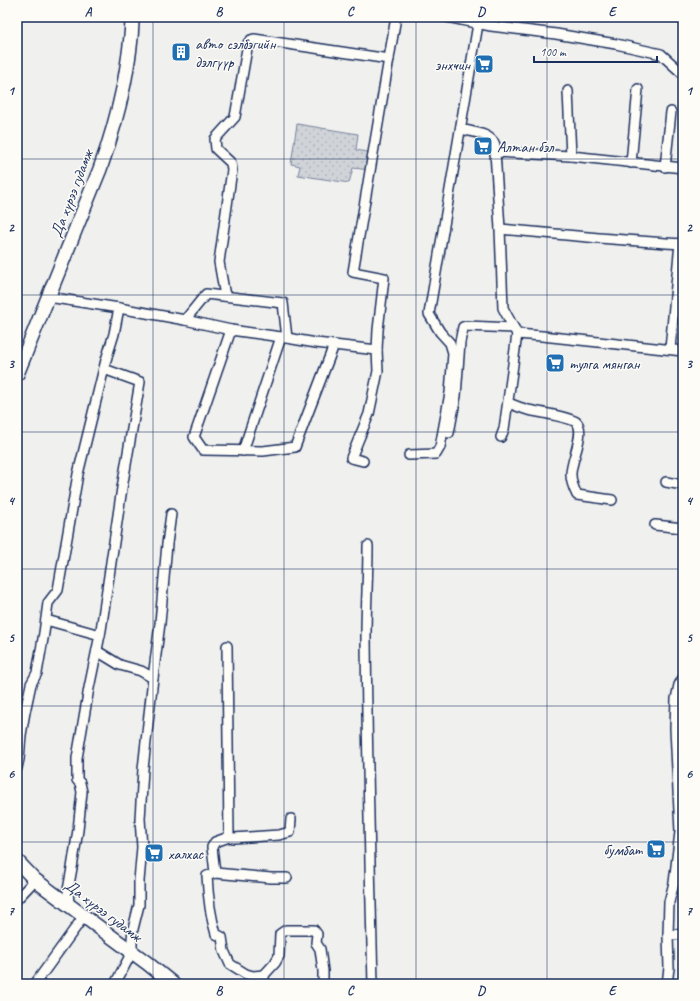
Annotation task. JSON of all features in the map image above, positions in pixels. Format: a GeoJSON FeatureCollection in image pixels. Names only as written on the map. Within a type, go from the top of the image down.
{"type":"FeatureCollection","features":[{"type":"Feature","properties":{"kind":"main road","name":"Да хүрээ гудамж"},"geometry":{"type":"LineString","coordinates":[[17,374],[97,175],[112,132],[118,112],[126,71],[132,17]]}},
{"type":"Feature","properties":{"kind":"main road","name":"Да хүрээ гудамж"},"geometry":{"type":"LineString","coordinates":[[17,861],[35,880],[173,984]]}},
{"type":"Feature","properties":{"kind":"street"},"geometry":{"type":"LineString","coordinates":[[363,461],[352,458],[369,414],[378,371],[378,330],[384,278],[353,272],[396,17]]}},
{"type":"Feature","properties":{"kind":"street"},"geometry":{"type":"LineString","coordinates":[[447,17],[478,24],[616,44],[661,54],[683,74]]}},
{"type":"Feature","properties":{"kind":"street"},"geometry":{"type":"LineString","coordinates":[[409,454],[436,454],[440,447],[450,393],[453,353],[450,343],[440,332],[429,314],[478,24]]}},
{"type":"Feature","properties":{"kind":"street"},"geometry":{"type":"LineString","coordinates":[[225,296],[219,262],[232,170],[231,163],[216,149],[216,139],[235,118],[248,43],[254,39],[389,59]]}},
{"type":"Feature","properties":{"kind":"street"},"geometry":{"type":"LineString","coordinates":[[631,163],[638,89]]}},
{"type":"Feature","properties":{"kind":"street"},"geometry":{"type":"LineString","coordinates":[[568,91],[571,156]]}},
{"type":"Feature","properties":{"kind":"street"},"geometry":{"type":"LineString","coordinates":[[665,167],[671,112]]}},
{"type":"Feature","properties":{"kind":"street"},"geometry":{"type":"LineString","coordinates":[[461,129],[490,138],[494,144],[500,229],[503,308],[515,331],[508,403],[504,429],[501,437]]}},
{"type":"Feature","properties":{"kind":"street"},"geometry":{"type":"LineString","coordinates":[[495,152],[571,156],[683,168]]}},
{"type":"Feature","properties":{"kind":"street"},"geometry":{"type":"LineString","coordinates":[[500,229],[594,238],[681,243],[670,349]]}},
{"type":"Feature","properties":{"kind":"street"},"geometry":{"type":"LineString","coordinates":[[185,320],[206,294],[283,303],[284,337],[243,451]]}},
{"type":"Feature","properties":{"kind":"street"},"geometry":{"type":"LineString","coordinates":[[48,297],[120,308],[231,330],[316,343],[377,350]]}},
{"type":"Feature","properties":{"kind":"street"},"geometry":{"type":"LineString","coordinates":[[17,768],[20,735],[31,684],[37,673],[48,603],[58,590],[78,474],[120,308]]}},
{"type":"Feature","properties":{"kind":"street"},"geometry":{"type":"LineString","coordinates":[[449,433],[456,396],[460,342],[463,327],[466,326],[515,331],[542,336],[683,351]]}},
{"type":"Feature","properties":{"kind":"street"},"geometry":{"type":"LineString","coordinates":[[231,330],[194,437],[203,450],[262,451],[295,447],[334,345]]}},
{"type":"Feature","properties":{"kind":"street"},"geometry":{"type":"LineString","coordinates":[[69,905],[68,890],[77,837],[82,792],[80,783],[77,780],[77,758],[100,635],[122,488],[140,382],[104,369]]}},
{"type":"Feature","properties":{"kind":"street"},"geometry":{"type":"LineString","coordinates":[[508,403],[526,410],[576,422],[580,428],[570,474],[572,485],[577,495],[612,500]]}},
{"type":"Feature","properties":{"kind":"street"},"geometry":{"type":"LineString","coordinates":[[666,482],[683,485]]}},
{"type":"Feature","properties":{"kind":"street"},"geometry":{"type":"LineString","coordinates":[[115,984],[132,952],[133,929],[139,905],[139,881],[142,847],[140,818],[143,769],[171,514]]}},
{"type":"Feature","properties":{"kind":"street"},"geometry":{"type":"LineString","coordinates":[[656,525],[683,528]]}},
{"type":"Feature","properties":{"kind":"street"},"geometry":{"type":"LineString","coordinates":[[368,546],[366,668],[373,984]]}},
{"type":"Feature","properties":{"kind":"street"},"geometry":{"type":"LineString","coordinates":[[46,620],[100,635]]}},
{"type":"Feature","properties":{"kind":"street"},"geometry":{"type":"LineString","coordinates":[[227,646],[229,837]]}},
{"type":"Feature","properties":{"kind":"street"},"geometry":{"type":"LineString","coordinates":[[97,651],[120,665],[141,671],[153,678]]}},
{"type":"Feature","properties":{"kind":"street"},"geometry":{"type":"LineString","coordinates":[[666,984],[669,968],[669,902],[674,883],[680,832],[676,699],[679,685],[683,678]]}},
{"type":"Feature","properties":{"kind":"street"},"geometry":{"type":"LineString","coordinates":[[215,873],[212,847],[215,842],[229,837],[278,835],[290,832],[291,819]]}},
{"type":"Feature","properties":{"kind":"street"},"geometry":{"type":"LineString","coordinates":[[287,878],[215,873],[207,876],[212,922],[216,934],[222,937],[224,951],[230,964],[246,974],[264,980],[279,956],[280,934],[286,930],[314,930],[317,934],[316,943],[320,949],[323,984]]}},
{"type":"Feature","properties":{"kind":"street"},"geometry":{"type":"LineString","coordinates":[[17,899],[35,880]]}},
{"type":"Feature","properties":{"kind":"street"},"geometry":{"type":"LineString","coordinates":[[35,984],[84,916]]}},
{"type":"Feature","properties":{"kind":"street"},"geometry":{"type":"LineString","coordinates":[[668,935],[683,934]]}},
{"type":"Feature","properties":{"kind":"shaded area"},"geometry":{"type":"Polygon","coordinates":[[[297,124],[358,134],[356,150],[373,153],[370,170],[353,168],[349,183],[298,175],[300,166],[291,164],[297,124]]]}},
{"type":"Feature","properties":{"kind":"place","name":"авто сэлбэгийн дэлгүүр"},"geometry":{"type":"Point","coordinates":[181,52]}},
{"type":"Feature","properties":{"kind":"place","name":"энхчин"},"geometry":{"type":"Point","coordinates":[484,64]}},
{"type":"Feature","properties":{"kind":"place","name":"Алтан бэл"},"geometry":{"type":"Point","coordinates":[483,146]}},
{"type":"Feature","properties":{"kind":"place","name":"тулга мянган"},"geometry":{"type":"Point","coordinates":[555,363]}},
{"type":"Feature","properties":{"kind":"place","name":"бумбат"},"geometry":{"type":"Point","coordinates":[656,849]}},
{"type":"Feature","properties":{"kind":"place","name":"халхас"},"geometry":{"type":"Point","coordinates":[154,853]}}]}
